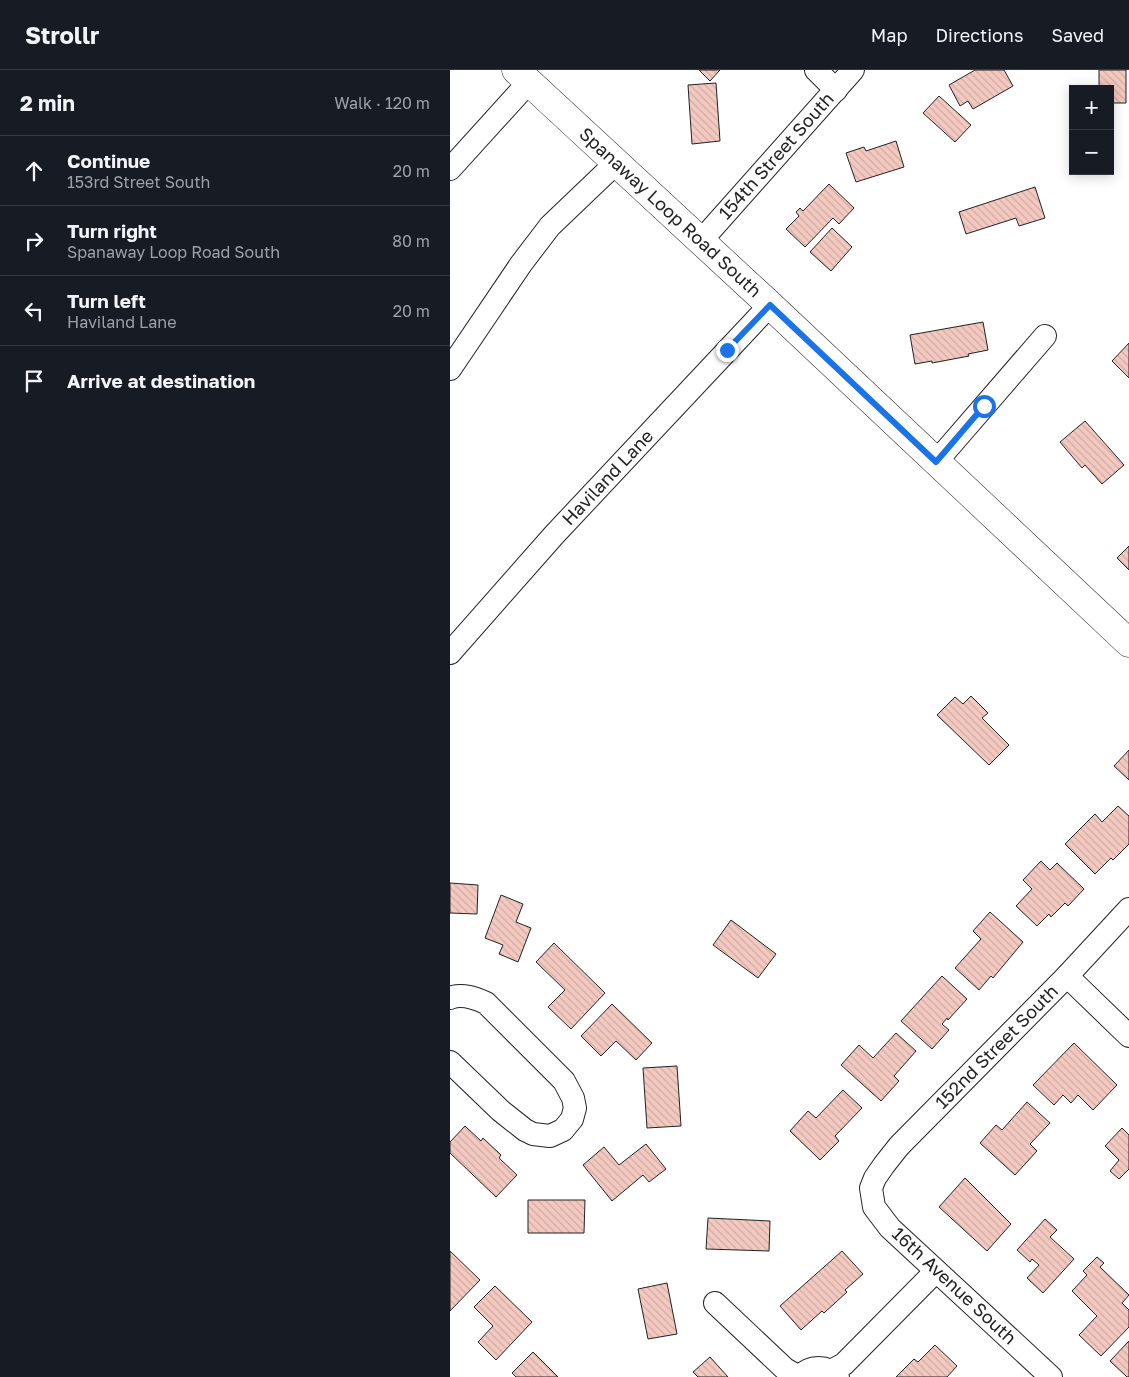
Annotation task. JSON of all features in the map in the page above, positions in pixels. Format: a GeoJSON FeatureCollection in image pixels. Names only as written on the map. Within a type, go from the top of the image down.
{"type":"FeatureCollection","features":[{"type":"Feature","properties":{"kind":"main road","name":"Spanaway Loop Road South"},"geometry":{"type":"LineString","coordinates":[[522,76],[770,305],[1129,643]]}},
{"type":"Feature","properties":{"kind":"street"},"geometry":{"type":"LineString","coordinates":[[816,70],[836,90]]}},
{"type":"Feature","properties":{"kind":"street","name":"154th Street South"},"geometry":{"type":"LineString","coordinates":[[700,242],[853,70]]}},
{"type":"Feature","properties":{"kind":"street"},"geometry":{"type":"LineString","coordinates":[[450,169],[522,76]]}},
{"type":"Feature","properties":{"kind":"street"},"geometry":{"type":"LineString","coordinates":[[450,369],[521,264],[550,226],[616,164]]}},
{"type":"Feature","properties":{"kind":"street","name":"Haviland Lane"},"geometry":{"type":"LineString","coordinates":[[450,653],[554,535],[770,305]]}},
{"type":"Feature","properties":{"kind":"street"},"geometry":{"type":"LineString","coordinates":[[936,462],[1045,336]]}},
{"type":"Feature","properties":{"kind":"street","name":"152nd Street South"},"geometry":{"type":"LineString","coordinates":[[871,1188],[875,1178],[899,1146],[1067,976],[1129,909]]}},
{"type":"Feature","properties":{"kind":"street"},"geometry":{"type":"LineString","coordinates":[[1067,976],[1129,1036]]}},
{"type":"Feature","properties":{"kind":"street"},"geometry":{"type":"LineString","coordinates":[[450,1062],[501,1111],[524,1130],[533,1134],[550,1136],[563,1130],[572,1119],[575,1108],[573,1098],[564,1081],[486,1004],[474,998],[452,997]]}},
{"type":"Feature","properties":{"kind":"street","name":"16th Avenue South"},"geometry":{"type":"LineString","coordinates":[[871,1188],[874,1207],[890,1228],[1051,1377]]}},
{"type":"Feature","properties":{"kind":"street"},"geometry":{"type":"LineString","coordinates":[[716,1302],[785,1369],[799,1377],[809,1370],[818,1368],[834,1374],[936,1271]]}},
{"type":"Feature","properties":{"kind":"building"},"geometry":{"type":"Polygon","coordinates":[[[699,70],[720,70],[710,81],[699,70]]]}},
{"type":"Feature","properties":{"kind":"building"},"geometry":{"type":"Polygon","coordinates":[[[975,70],[1004,70],[1013,86],[973,109],[968,101],[960,106],[949,85],[975,70]]]}},
{"type":"Feature","properties":{"kind":"building"},"geometry":{"type":"Polygon","coordinates":[[[1099,70],[1126,70],[1126,103],[1114,103],[1114,85],[1099,85],[1099,70]]]}},
{"type":"Feature","properties":{"kind":"building"},"geometry":{"type":"Polygon","coordinates":[[[716,83],[720,141],[692,144],[688,85],[716,83]]]}},
{"type":"Feature","properties":{"kind":"building"},"geometry":{"type":"Polygon","coordinates":[[[939,96],[971,125],[955,142],[923,113],[939,96]]]}},
{"type":"Feature","properties":{"kind":"building"},"geometry":{"type":"Polygon","coordinates":[[[896,141],[904,167],[856,182],[846,153],[864,147],[866,151],[896,141]]]}},
{"type":"Feature","properties":{"kind":"building"},"geometry":{"type":"Polygon","coordinates":[[[829,184],[854,208],[839,224],[833,218],[805,247],[786,229],[799,216],[796,212],[800,208],[803,211],[829,184]]]}},
{"type":"Feature","properties":{"kind":"building"},"geometry":{"type":"Polygon","coordinates":[[[1035,187],[1045,218],[1019,226],[1016,218],[966,234],[959,212],[1035,187]]]}},
{"type":"Feature","properties":{"kind":"building"},"geometry":{"type":"Polygon","coordinates":[[[832,228],[852,247],[831,271],[810,252],[832,228]]]}},
{"type":"Feature","properties":{"kind":"building"},"geometry":{"type":"Polygon","coordinates":[[[983,322],[988,350],[968,354],[969,356],[932,363],[932,361],[915,364],[910,335],[983,322]]]}},
{"type":"Feature","properties":{"kind":"building"},"geometry":{"type":"Polygon","coordinates":[[[1129,343],[1129,378],[1112,361],[1129,343]]]}},
{"type":"Feature","properties":{"kind":"building"},"geometry":{"type":"Polygon","coordinates":[[[1085,421],[1124,465],[1102,484],[1085,465],[1082,468],[1060,442],[1085,421]]]}},
{"type":"Feature","properties":{"kind":"building"},"geometry":{"type":"Polygon","coordinates":[[[1129,546],[1129,570],[1117,558],[1129,546]]]}},
{"type":"Feature","properties":{"kind":"building"},"geometry":{"type":"Polygon","coordinates":[[[971,696],[988,713],[982,718],[1009,745],[989,765],[937,715],[955,697],[963,704],[971,696]]]}},
{"type":"Feature","properties":{"kind":"building"},"geometry":{"type":"Polygon","coordinates":[[[1129,750],[1129,780],[1114,766],[1129,750]]]}},
{"type":"Feature","properties":{"kind":"building"},"geometry":{"type":"Polygon","coordinates":[[[1118,806],[1129,816],[1129,844],[1095,874],[1065,844],[1095,814],[1102,822],[1118,806]]]}},
{"type":"Feature","properties":{"kind":"building"},"geometry":{"type":"Polygon","coordinates":[[[1041,861],[1050,870],[1057,863],[1084,889],[1068,906],[1065,903],[1051,917],[1049,914],[1037,926],[1016,906],[1032,889],[1023,880],[1041,861]]]}},
{"type":"Feature","properties":{"kind":"building"},"geometry":{"type":"Polygon","coordinates":[[[450,883],[478,885],[477,914],[450,913],[450,883]]]}},
{"type":"Feature","properties":{"kind":"building"},"geometry":{"type":"Polygon","coordinates":[[[501,895],[523,904],[516,922],[531,928],[518,962],[499,954],[503,945],[485,938],[501,895]]]}},
{"type":"Feature","properties":{"kind":"building"},"geometry":{"type":"Polygon","coordinates":[[[990,912],[1023,942],[993,978],[991,976],[979,990],[955,968],[981,939],[973,931],[990,912]]]}},
{"type":"Feature","properties":{"kind":"building"},"geometry":{"type":"Polygon","coordinates":[[[731,920],[776,954],[758,978],[713,945],[731,920]]]}},
{"type":"Feature","properties":{"kind":"building"},"geometry":{"type":"Polygon","coordinates":[[[554,943],[605,993],[571,1029],[548,1007],[565,990],[536,962],[554,943]]]}},
{"type":"Feature","properties":{"kind":"building"},"geometry":{"type":"Polygon","coordinates":[[[942,976],[967,999],[942,1024],[949,1030],[932,1049],[901,1021],[942,976]]]}},
{"type":"Feature","properties":{"kind":"building"},"geometry":{"type":"Polygon","coordinates":[[[612,1004],[652,1043],[636,1060],[616,1041],[601,1056],[581,1036],[612,1004]]]}},
{"type":"Feature","properties":{"kind":"building"},"geometry":{"type":"Polygon","coordinates":[[[896,1033],[916,1051],[894,1076],[899,1081],[881,1101],[841,1065],[859,1045],[873,1058],[896,1033]]]}},
{"type":"Feature","properties":{"kind":"building"},"geometry":{"type":"Polygon","coordinates":[[[1074,1043],[1117,1085],[1093,1110],[1078,1095],[1071,1103],[1063,1095],[1054,1105],[1033,1085],[1074,1043]]]}},
{"type":"Feature","properties":{"kind":"building"},"geometry":{"type":"Polygon","coordinates":[[[677,1066],[681,1126],[647,1128],[643,1068],[677,1066]]]}},
{"type":"Feature","properties":{"kind":"building"},"geometry":{"type":"Polygon","coordinates":[[[843,1090],[862,1108],[835,1136],[839,1141],[820,1160],[790,1131],[808,1111],[816,1118],[843,1090]]]}},
{"type":"Feature","properties":{"kind":"building"},"geometry":{"type":"Polygon","coordinates":[[[1027,1102],[1050,1123],[1030,1144],[1037,1151],[1015,1175],[980,1143],[996,1125],[1002,1130],[1027,1102]]]}},
{"type":"Feature","properties":{"kind":"building"},"geometry":{"type":"Polygon","coordinates":[[[465,1126],[481,1141],[483,1138],[501,1155],[499,1158],[517,1175],[496,1197],[450,1153],[450,1142],[465,1126]]]}},
{"type":"Feature","properties":{"kind":"building"},"geometry":{"type":"Polygon","coordinates":[[[1122,1128],[1129,1135],[1129,1169],[1119,1179],[1110,1171],[1119,1160],[1105,1146],[1122,1128]]]}},
{"type":"Feature","properties":{"kind":"building"},"geometry":{"type":"Polygon","coordinates":[[[646,1144],[666,1169],[649,1182],[643,1175],[612,1201],[583,1165],[604,1147],[619,1165],[646,1144]]]}},
{"type":"Feature","properties":{"kind":"building"},"geometry":{"type":"Polygon","coordinates":[[[965,1178],[1011,1224],[987,1251],[939,1207],[965,1178]]]}},
{"type":"Feature","properties":{"kind":"building"},"geometry":{"type":"Polygon","coordinates":[[[528,1200],[585,1200],[584,1233],[528,1233],[528,1200]]]}},
{"type":"Feature","properties":{"kind":"building"},"geometry":{"type":"Polygon","coordinates":[[[708,1218],[770,1221],[769,1251],[706,1249],[708,1218]]]}},
{"type":"Feature","properties":{"kind":"building"},"geometry":{"type":"Polygon","coordinates":[[[1045,1219],[1057,1230],[1050,1237],[1074,1259],[1043,1293],[1027,1278],[1039,1265],[1032,1259],[1030,1262],[1017,1250],[1045,1219]]]}},
{"type":"Feature","properties":{"kind":"building"},"geometry":{"type":"Polygon","coordinates":[[[450,1251],[480,1280],[450,1311],[450,1251]]]}},
{"type":"Feature","properties":{"kind":"building"},"geometry":{"type":"Polygon","coordinates":[[[842,1251],[863,1274],[824,1313],[822,1311],[801,1330],[780,1306],[842,1251]]]}},
{"type":"Feature","properties":{"kind":"building"},"geometry":{"type":"Polygon","coordinates":[[[1097,1257],[1104,1263],[1100,1267],[1129,1295],[1122,1303],[1129,1310],[1129,1327],[1101,1356],[1079,1335],[1097,1316],[1072,1291],[1087,1275],[1083,1271],[1097,1257]]]}},
{"type":"Feature","properties":{"kind":"building"},"geometry":{"type":"Polygon","coordinates":[[[667,1283],[677,1334],[648,1339],[638,1289],[667,1283]]]}},
{"type":"Feature","properties":{"kind":"building"},"geometry":{"type":"Polygon","coordinates":[[[495,1286],[532,1322],[496,1360],[478,1342],[493,1326],[474,1307],[495,1286]]]}},
{"type":"Feature","properties":{"kind":"building"},"geometry":{"type":"Polygon","coordinates":[[[1129,1341],[1129,1377],[1127,1377],[1110,1361],[1129,1341]]]}},
{"type":"Feature","properties":{"kind":"building"},"geometry":{"type":"Polygon","coordinates":[[[935,1345],[957,1366],[947,1377],[896,1377],[914,1359],[918,1362],[935,1345]]]}},
{"type":"Feature","properties":{"kind":"building"},"geometry":{"type":"Polygon","coordinates":[[[533,1352],[558,1377],[516,1377],[512,1373],[533,1352]]]}},
{"type":"Feature","properties":{"kind":"building"},"geometry":{"type":"Polygon","coordinates":[[[710,1357],[728,1377],[698,1377],[693,1372],[710,1357]]]}},
{"type":"Feature","properties":{"kind":"route"},"geometry":{"type":"LineString","coordinates":[[727,350],[770,305],[936,462],[984,406]]}}]}
